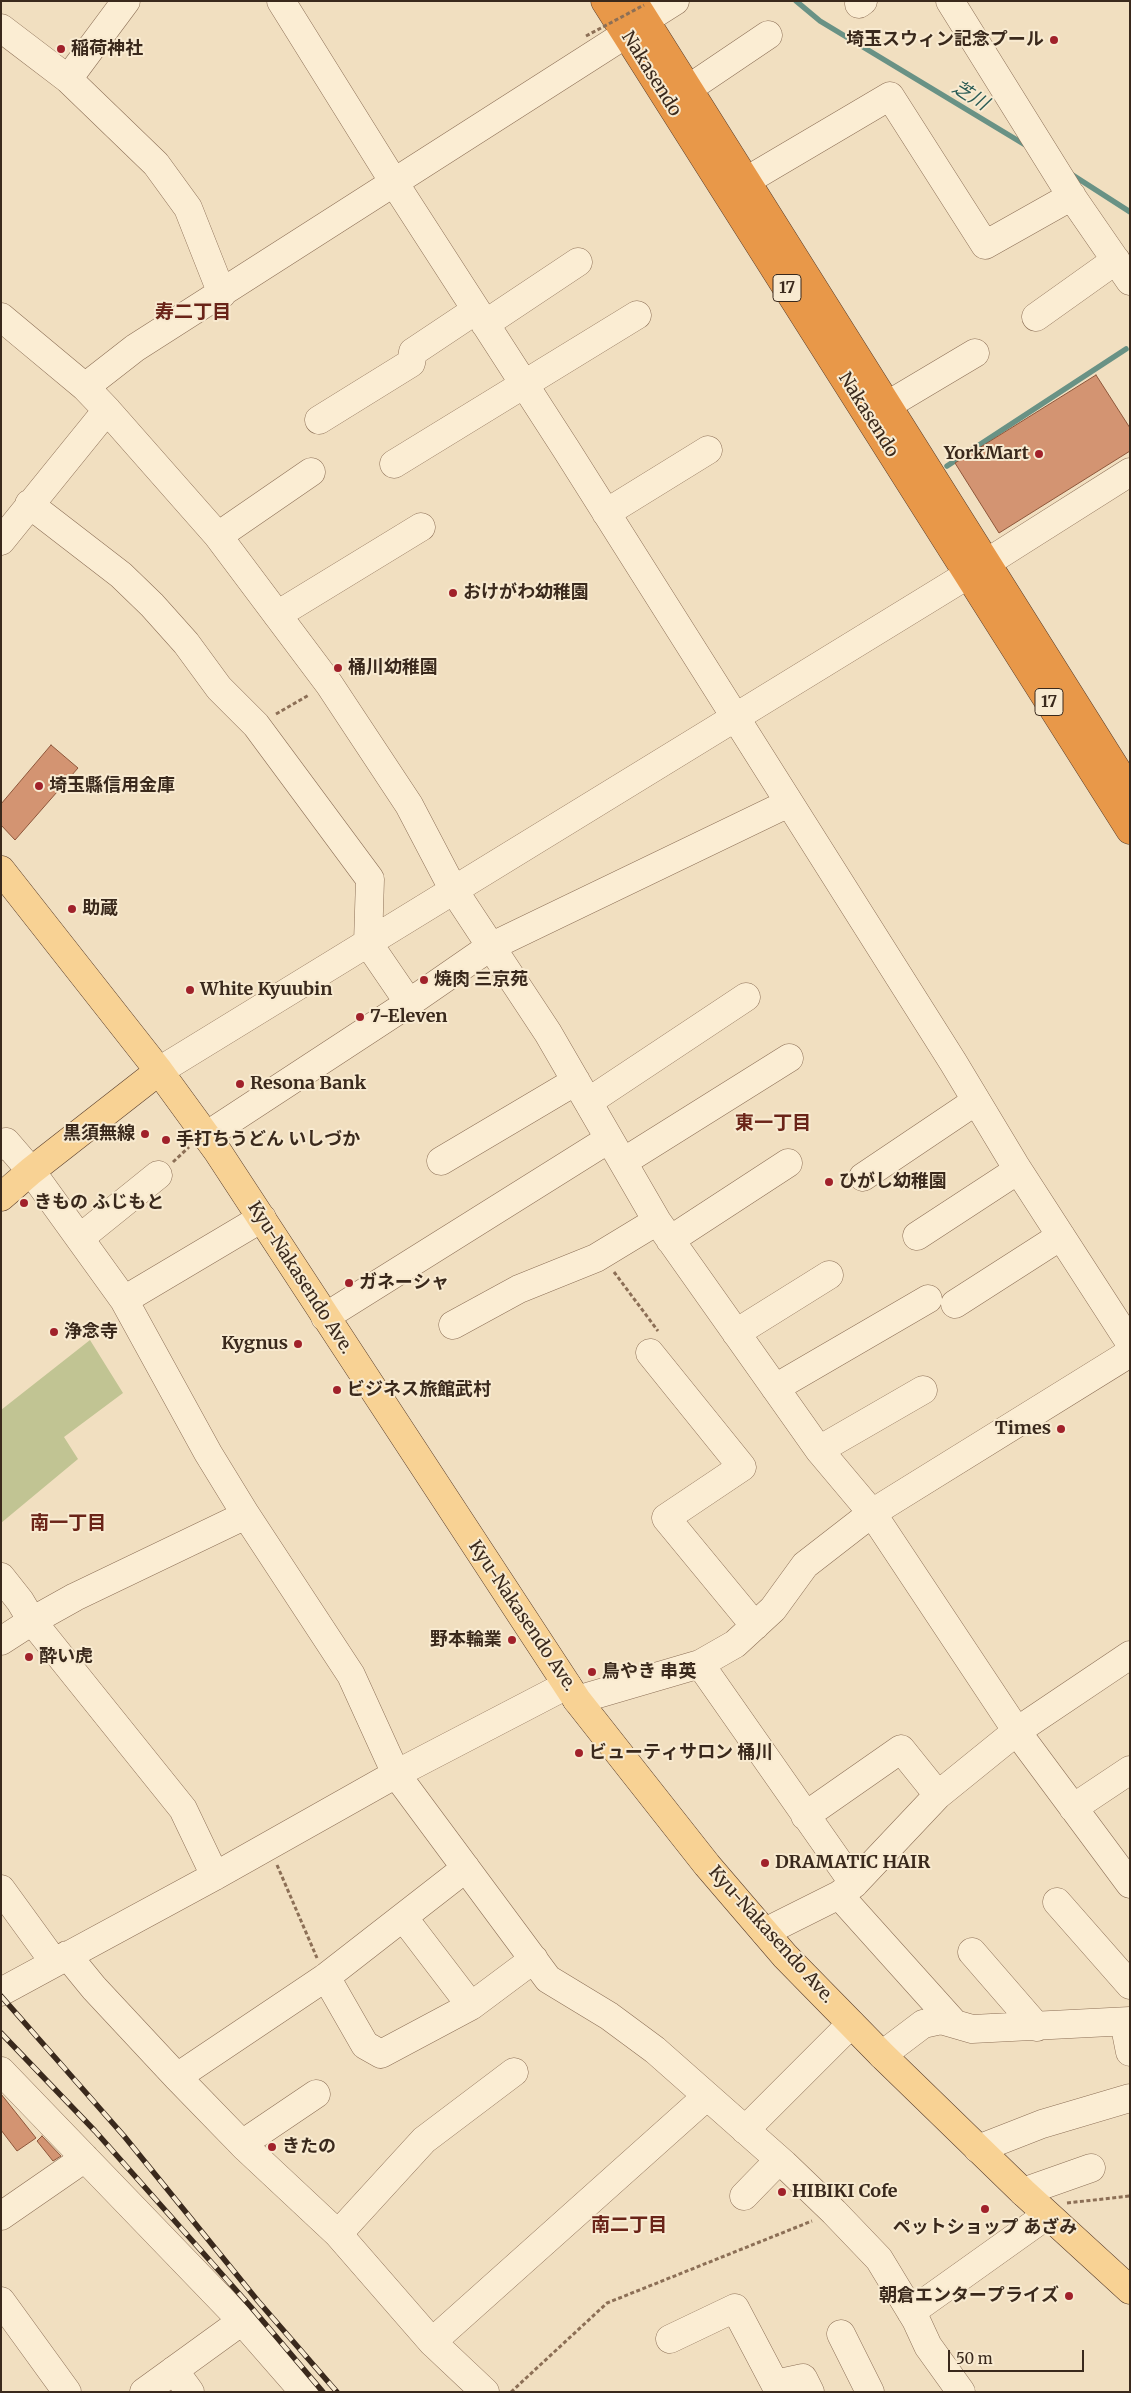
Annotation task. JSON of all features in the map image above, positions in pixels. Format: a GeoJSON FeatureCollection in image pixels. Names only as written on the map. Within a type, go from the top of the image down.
{"type":"FeatureCollection","features":[{"type":"Feature","properties":{"kind":"highway","name":"Nakasendo"},"geometry":{"type":"LineString","coordinates":[[605,1],[637,15],[688,89],[886,406],[1130,830]]}},
{"type":"Feature","properties":{"kind":"highway","name":"Nakasendo"},"geometry":{"type":"LineString","coordinates":[[637,15],[978,568],[1130,791]]}},
{"type":"Feature","properties":{"kind":"main road","name":"Kyu-Nakasendo Ave."},"geometry":{"type":"LineString","coordinates":[[1,870],[159,1071],[205,1135],[262,1218],[325,1318],[572,1692],[708,1865],[785,1956],[851,2024],[1047,2215],[1130,2290]]}},
{"type":"Feature","properties":{"kind":"main road"},"geometry":{"type":"LineString","coordinates":[[1,1197],[31,1171],[159,1071]]}},
{"type":"Feature","properties":{"kind":"street"},"geometry":{"type":"LineString","coordinates":[[68,79],[126,1]]}},
{"type":"Feature","properties":{"kind":"street"},"geometry":{"type":"LineString","coordinates":[[281,1],[395,184],[789,803],[1018,1170],[1130,1343]]}},
{"type":"Feature","properties":{"kind":"street"},"geometry":{"type":"LineString","coordinates":[[84,387],[135,348],[395,184],[637,15],[675,1]]}},
{"type":"Feature","properties":{"kind":"street"},"geometry":{"type":"LineString","coordinates":[[950,1],[1071,195],[1123,271],[1036,316]]}},
{"type":"Feature","properties":{"kind":"street"},"geometry":{"type":"LineString","coordinates":[[3,33],[68,79],[156,164],[188,208],[222,294]]}},
{"type":"Feature","properties":{"kind":"street"},"geometry":{"type":"LineString","coordinates":[[688,89],[768,35]]}},
{"type":"Feature","properties":{"kind":"street"},"geometry":{"type":"LineString","coordinates":[[746,181],[890,96],[985,245],[1071,195]]}},
{"type":"Feature","properties":{"kind":"street"},"geometry":{"type":"LineString","coordinates":[[319,420],[411,363],[413,352],[578,262]]}},
{"type":"Feature","properties":{"kind":"street"},"geometry":{"type":"LineString","coordinates":[[394,464],[523,383],[637,315]]}},
{"type":"Feature","properties":{"kind":"street"},"geometry":{"type":"LineString","coordinates":[[1,317],[84,387],[108,410],[218,536],[329,684],[409,805],[453,889],[548,1033],[664,1231],[819,1450],[872,1513],[1017,1732],[1130,1884]]}},
{"type":"Feature","properties":{"kind":"street"},"geometry":{"type":"LineString","coordinates":[[886,406],[976,354]]}},
{"type":"Feature","properties":{"kind":"street"},"geometry":{"type":"LineString","coordinates":[[1,541],[29,504],[108,410]]}},
{"type":"Feature","properties":{"kind":"street"},"geometry":{"type":"LineString","coordinates":[[606,513],[708,450]]}},
{"type":"Feature","properties":{"kind":"street"},"geometry":{"type":"LineString","coordinates":[[218,536],[312,472]]}},
{"type":"Feature","properties":{"kind":"street"},"geometry":{"type":"LineString","coordinates":[[159,1071],[978,568],[1130,472]]}},
{"type":"Feature","properties":{"kind":"street"},"geometry":{"type":"LineString","coordinates":[[29,504],[122,574],[152,604],[186,643],[219,688],[256,725],[370,879],[368,942],[409,1003]]}},
{"type":"Feature","properties":{"kind":"street"},"geometry":{"type":"LineString","coordinates":[[277,614],[421,527]]}},
{"type":"Feature","properties":{"kind":"street"},"geometry":{"type":"LineString","coordinates":[[205,1135],[409,1003],[490,947],[789,803]]}},
{"type":"Feature","properties":{"kind":"street"},"geometry":{"type":"LineString","coordinates":[[441,1161],[582,1091],[746,997]]}},
{"type":"Feature","properties":{"kind":"street"},"geometry":{"type":"LineString","coordinates":[[622,1162],[789,1058]]}},
{"type":"Feature","properties":{"kind":"street"},"geometry":{"type":"LineString","coordinates":[[864,1177],[976,1101]]}},
{"type":"Feature","properties":{"kind":"street"},"geometry":{"type":"LineString","coordinates":[[325,1318],[609,1139]]}},
{"type":"Feature","properties":{"kind":"street"},"geometry":{"type":"LineString","coordinates":[[1,1146],[6,1142],[31,1171],[124,1300],[208,1453],[246,1515],[351,1675],[396,1774],[548,1979],[609,2016],[655,2050],[779,2160],[834,2212],[879,2259],[912,2312],[928,2346],[961,2392]]}},
{"type":"Feature","properties":{"kind":"street"},"geometry":{"type":"LineString","coordinates":[[454,1325],[519,1289],[664,1231],[788,1163]]}},
{"type":"Feature","properties":{"kind":"street"},"geometry":{"type":"LineString","coordinates":[[917,1236],[1018,1170]]}},
{"type":"Feature","properties":{"kind":"street"},"geometry":{"type":"LineString","coordinates":[[80,1238],[158,1175]]}},
{"type":"Feature","properties":{"kind":"street"},"geometry":{"type":"LineString","coordinates":[[124,1300],[262,1218]]}},
{"type":"Feature","properties":{"kind":"street"},"geometry":{"type":"LineString","coordinates":[[954,1304],[1061,1236]]}},
{"type":"Feature","properties":{"kind":"street"},"geometry":{"type":"LineString","coordinates":[[736,1333],[828,1275]]}},
{"type":"Feature","properties":{"kind":"street"},"geometry":{"type":"LineString","coordinates":[[775,1388],[928,1299]]}},
{"type":"Feature","properties":{"kind":"street"},"geometry":{"type":"LineString","coordinates":[[650,1353],[742,1467],[666,1518],[755,1626]]}},
{"type":"Feature","properties":{"kind":"street"},"geometry":{"type":"LineString","coordinates":[[1,1992],[215,1876],[396,1774],[572,1692],[700,1664],[735,1644],[773,1610],[805,1565],[872,1513],[1130,1353]]}},
{"type":"Feature","properties":{"kind":"street"},"geometry":{"type":"LineString","coordinates":[[819,1450],[922,1390]]}},
{"type":"Feature","properties":{"kind":"street"},"geometry":{"type":"LineString","coordinates":[[1,1642],[32,1621],[75,1597],[246,1515]]}},
{"type":"Feature","properties":{"kind":"street"},"geometry":{"type":"LineString","coordinates":[[1,1577],[20,1601],[32,1621],[183,1809],[215,1876]]}},
{"type":"Feature","properties":{"kind":"street"},"geometry":{"type":"LineString","coordinates":[[764,1932],[847,1890],[938,1795],[1017,1732],[1130,1655]]}},
{"type":"Feature","properties":{"kind":"street"},"geometry":{"type":"LineString","coordinates":[[700,1664],[805,1816],[847,1890],[954,2023]]}},
{"type":"Feature","properties":{"kind":"street"},"geometry":{"type":"LineString","coordinates":[[805,1816],[901,1749],[938,1795]]}},
{"type":"Feature","properties":{"kind":"street"},"geometry":{"type":"LineString","coordinates":[[1073,1808],[1130,1770]]}},
{"type":"Feature","properties":{"kind":"street"},"geometry":{"type":"LineString","coordinates":[[177,2077],[326,1977],[401,1910],[466,1868]]}},
{"type":"Feature","properties":{"kind":"street"},"geometry":{"type":"LineString","coordinates":[[1,1889],[61,1959],[94,1988],[242,2144],[338,2234],[432,2342],[485,2392]]}},
{"type":"Feature","properties":{"kind":"street"},"geometry":{"type":"LineString","coordinates":[[1057,1902],[1130,1985]]}},
{"type":"Feature","properties":{"kind":"street"},"geometry":{"type":"LineString","coordinates":[[401,1910],[471,2006]]}},
{"type":"Feature","properties":{"kind":"street"},"geometry":{"type":"LineString","coordinates":[[972,1952],[1037,2027]]}},
{"type":"Feature","properties":{"kind":"street"},"geometry":{"type":"LineString","coordinates":[[326,1977],[365,2045],[381,2054],[471,2006],[534,1959]]}},
{"type":"Feature","properties":{"kind":"street"},"geometry":{"type":"LineString","coordinates":[[882,2055],[922,2024],[940,2020],[972,2029],[1127,2021],[1130,2052]]}},
{"type":"Feature","properties":{"kind":"street"},"geometry":{"type":"LineString","coordinates":[[745,2130],[851,2024]]}},
{"type":"Feature","properties":{"kind":"street"},"geometry":{"type":"LineString","coordinates":[[1,2071],[242,2321],[304,2392]]}},
{"type":"Feature","properties":{"kind":"street"},"geometry":{"type":"LineString","coordinates":[[338,2234],[424,2140],[514,2072]]}},
{"type":"Feature","properties":{"kind":"street"},"geometry":{"type":"LineString","coordinates":[[242,2144],[316,2094]]}},
{"type":"Feature","properties":{"kind":"street"},"geometry":{"type":"LineString","coordinates":[[432,2342],[706,2097]]}},
{"type":"Feature","properties":{"kind":"street"},"geometry":{"type":"LineString","coordinates":[[978,2149],[1042,2124],[1130,2098]]}},
{"type":"Feature","properties":{"kind":"street"},"geometry":{"type":"LineString","coordinates":[[1,2216],[85,2158]]}},
{"type":"Feature","properties":{"kind":"street"},"geometry":{"type":"LineString","coordinates":[[744,2196],[779,2160]]}},
{"type":"Feature","properties":{"kind":"street"},"geometry":{"type":"LineString","coordinates":[[1023,2192],[1091,2168]]}},
{"type":"Feature","properties":{"kind":"street"},"geometry":{"type":"LineString","coordinates":[[912,2312],[1047,2215]]}},
{"type":"Feature","properties":{"kind":"street"},"geometry":{"type":"LineString","coordinates":[[1,2301],[66,2392]]}},
{"type":"Feature","properties":{"kind":"street"},"geometry":{"type":"LineString","coordinates":[[670,2339],[735,2308],[775,2384],[803,2378],[810,2392]]}},
{"type":"Feature","properties":{"kind":"street"},"geometry":{"type":"LineString","coordinates":[[144,2392],[242,2321]]}},
{"type":"Feature","properties":{"kind":"street"},"geometry":{"type":"LineString","coordinates":[[841,2334],[870,2392]]}},
{"type":"Feature","properties":{"kind":"street"},"geometry":{"type":"LineString","coordinates":[[174,2370],[190,2392]]}},
{"type":"Feature","properties":{"kind":"path"},"geometry":{"type":"LineString","coordinates":[[586,36],[637,15]]}},
{"type":"Feature","properties":{"kind":"path"},"geometry":{"type":"LineString","coordinates":[[256,725],[329,684]]}},
{"type":"Feature","properties":{"kind":"path"},"geometry":{"type":"LineString","coordinates":[[158,1175],[205,1135]]}},
{"type":"Feature","properties":{"kind":"path"},"geometry":{"type":"LineString","coordinates":[[602,1255],[665,1340],[650,1353]]}},
{"type":"Feature","properties":{"kind":"path"},"geometry":{"type":"LineString","coordinates":[[269,1846],[326,1977]]}},
{"type":"Feature","properties":{"kind":"path"},"geometry":{"type":"LineString","coordinates":[[1047,2215],[1065,2204],[1130,2196]]}},
{"type":"Feature","properties":{"kind":"path"},"geometry":{"type":"LineString","coordinates":[[511,2392],[607,2303],[834,2212]]}},
{"type":"Feature","properties":{"kind":"green space"},"geometry":{"type":"Polygon","coordinates":[[[90,1340],[123,1393],[64,1437],[78,1459],[1,1523],[1,1410],[90,1340]]]}},
{"type":"Feature","properties":{"kind":"building"},"geometry":{"type":"Polygon","coordinates":[[[1096,375],[1130,428],[1130,451],[999,533],[955,463],[1096,375]]]}},
{"type":"Feature","properties":{"kind":"building","name":"埼玉縣信用金庫"},"geometry":{"type":"Polygon","coordinates":[[[51,745],[78,768],[15,840],[1,825],[1,804],[51,745]]]}},
{"type":"Feature","properties":{"kind":"building"},"geometry":{"type":"Polygon","coordinates":[[[1,2094],[36,2138],[17,2151],[1,2130],[1,2094]]]}},
{"type":"Feature","properties":{"kind":"building"},"geometry":{"type":"Polygon","coordinates":[[[42,2136],[61,2156],[53,2161],[37,2141],[42,2136]]]}},
{"type":"Feature","properties":{"kind":"waterway","name":"芝川"},"geometry":{"type":"LineString","coordinates":[[796,1],[820,21],[1027,146]]}},
{"type":"Feature","properties":{"kind":"waterway","name":"芝川"},"geometry":{"type":"LineString","coordinates":[[1071,174],[1130,212]]}},
{"type":"Feature","properties":{"kind":"waterway"},"geometry":{"type":"LineString","coordinates":[[947,466],[1126,349]]}},
{"type":"Feature","properties":{"kind":"railway"},"geometry":{"type":"LineString","coordinates":[[1,1996],[124,2136],[258,2301],[337,2392]]}},
{"type":"Feature","properties":{"kind":"railway"},"geometry":{"type":"LineString","coordinates":[[1,2033],[95,2131],[251,2307],[323,2392]]}},
{"type":"Feature","properties":{"kind":"place","name":"埼玉スウィン記念プール"},"geometry":{"type":"Point","coordinates":[1054,40]}},
{"type":"Feature","properties":{"kind":"place","name":"稲荷神社"},"geometry":{"type":"Point","coordinates":[61,49]}},
{"type":"Feature","properties":{"kind":"place","name":"YorkMart"},"geometry":{"type":"Point","coordinates":[1039,454]}},
{"type":"Feature","properties":{"kind":"place","name":"おけがわ幼稚園"},"geometry":{"type":"Point","coordinates":[453,593]}},
{"type":"Feature","properties":{"kind":"place","name":"桶川幼稚園"},"geometry":{"type":"Point","coordinates":[338,668]}},
{"type":"Feature","properties":{"kind":"place","name":"埼玉縣信用金庫"},"geometry":{"type":"Point","coordinates":[39,786]}},
{"type":"Feature","properties":{"kind":"place","name":"助蔵"},"geometry":{"type":"Point","coordinates":[72,909]}},
{"type":"Feature","properties":{"kind":"place","name":"焼肉 三京苑"},"geometry":{"type":"Point","coordinates":[424,980]}},
{"type":"Feature","properties":{"kind":"place","name":"White Kyuubin"},"geometry":{"type":"Point","coordinates":[190,990]}},
{"type":"Feature","properties":{"kind":"place","name":"7-Eleven"},"geometry":{"type":"Point","coordinates":[360,1017]}},
{"type":"Feature","properties":{"kind":"place","name":"Resona Bank"},"geometry":{"type":"Point","coordinates":[240,1084]}},
{"type":"Feature","properties":{"kind":"place","name":"黒須無線"},"geometry":{"type":"Point","coordinates":[145,1134]}},
{"type":"Feature","properties":{"kind":"place","name":"手打ちうどん いしづか"},"geometry":{"type":"Point","coordinates":[166,1140]}},
{"type":"Feature","properties":{"kind":"place","name":"ひがし幼稚園"},"geometry":{"type":"Point","coordinates":[829,1182]}},
{"type":"Feature","properties":{"kind":"place","name":"きもの ふじもと"},"geometry":{"type":"Point","coordinates":[24,1203]}},
{"type":"Feature","properties":{"kind":"place","name":"ガネーシャ"},"geometry":{"type":"Point","coordinates":[349,1283]}},
{"type":"Feature","properties":{"kind":"place","name":"浄念寺"},"geometry":{"type":"Point","coordinates":[54,1332]}},
{"type":"Feature","properties":{"kind":"place","name":"Kygnus"},"geometry":{"type":"Point","coordinates":[298,1344]}},
{"type":"Feature","properties":{"kind":"place","name":"ビジネス旅館武村"},"geometry":{"type":"Point","coordinates":[337,1390]}},
{"type":"Feature","properties":{"kind":"place","name":"Times"},"geometry":{"type":"Point","coordinates":[1061,1429]}},
{"type":"Feature","properties":{"kind":"place","name":"野本輪業"},"geometry":{"type":"Point","coordinates":[512,1640]}},
{"type":"Feature","properties":{"kind":"place","name":"酔い虎"},"geometry":{"type":"Point","coordinates":[29,1657]}},
{"type":"Feature","properties":{"kind":"place","name":"鳥やき 串英"},"geometry":{"type":"Point","coordinates":[592,1672]}},
{"type":"Feature","properties":{"kind":"place","name":"ビューティサロン 桶川"},"geometry":{"type":"Point","coordinates":[579,1753]}},
{"type":"Feature","properties":{"kind":"place","name":"DRAMATIC HAIR"},"geometry":{"type":"Point","coordinates":[765,1863]}},
{"type":"Feature","properties":{"kind":"place","name":"きたの"},"geometry":{"type":"Point","coordinates":[272,2147]}},
{"type":"Feature","properties":{"kind":"place","name":"HIBIKI Cofe"},"geometry":{"type":"Point","coordinates":[782,2192]}},
{"type":"Feature","properties":{"kind":"place","name":"ペットショップ あざみ"},"geometry":{"type":"Point","coordinates":[985,2209]}},
{"type":"Feature","properties":{"kind":"place","name":"朝倉エンタープライズ"},"geometry":{"type":"Point","coordinates":[1069,2296]}},
{"type":"Feature","properties":{"kind":"district","name":"寿二丁目"},"geometry":{"type":"Point","coordinates":[193,313]}},
{"type":"Feature","properties":{"kind":"district","name":"東一丁目"},"geometry":{"type":"Point","coordinates":[773,1124]}},
{"type":"Feature","properties":{"kind":"district","name":"南一丁目"},"geometry":{"type":"Point","coordinates":[68,1524]}},
{"type":"Feature","properties":{"kind":"district","name":"南二丁目"},"geometry":{"type":"Point","coordinates":[629,2226]}}]}
